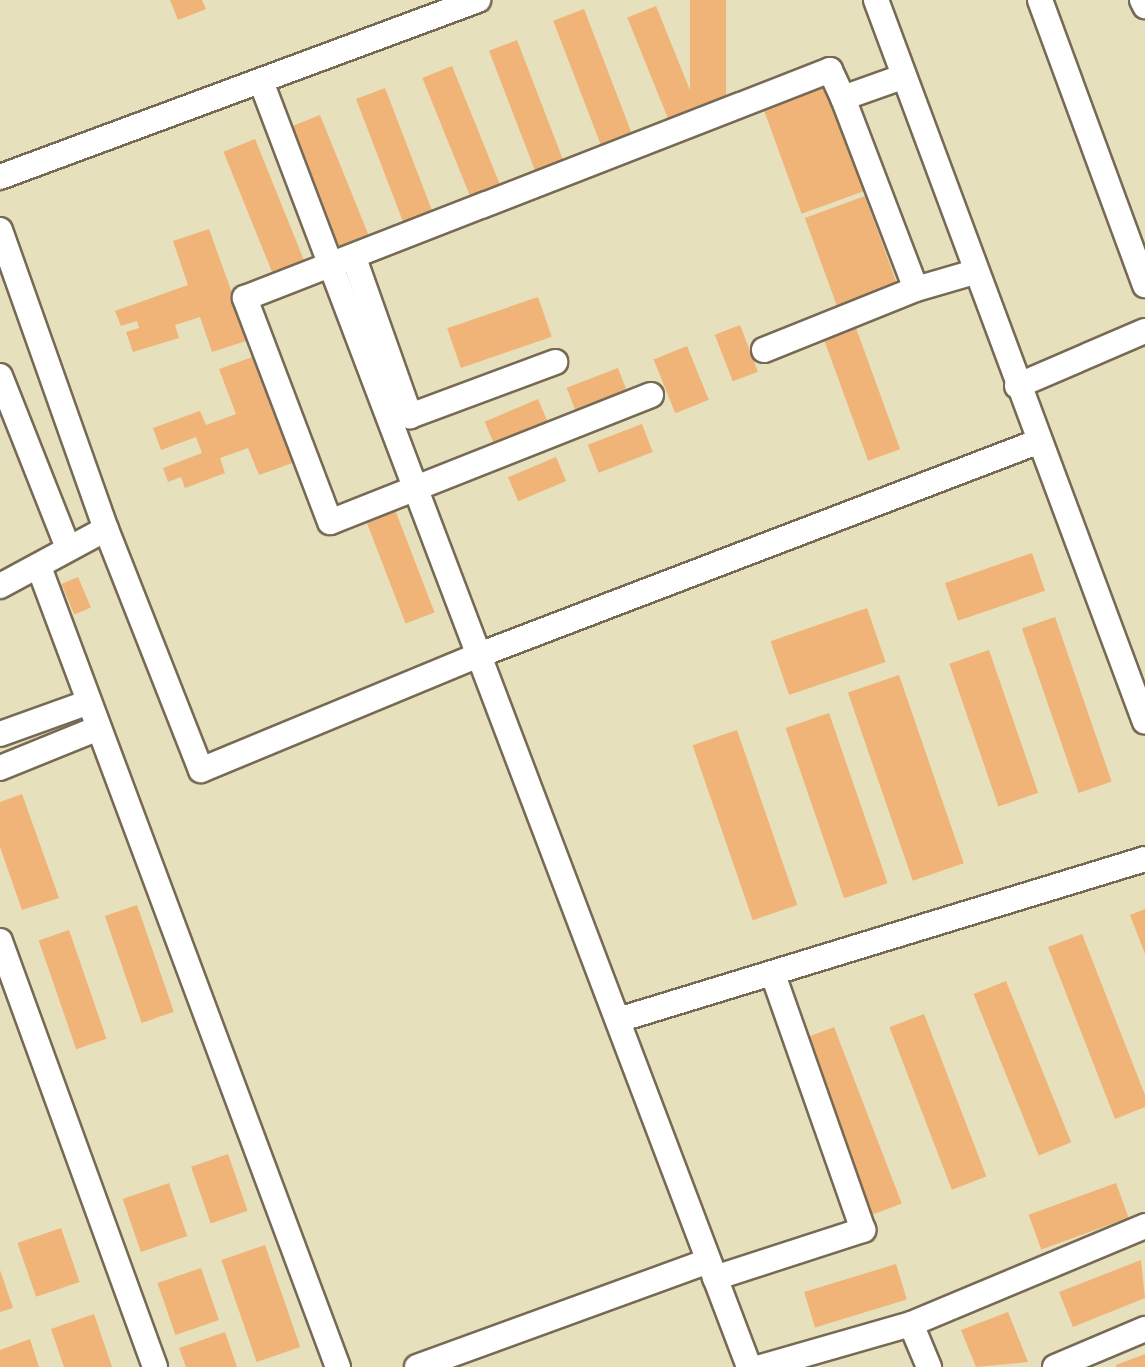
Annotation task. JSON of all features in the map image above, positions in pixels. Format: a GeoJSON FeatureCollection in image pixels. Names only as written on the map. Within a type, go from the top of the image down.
{"type":"FeatureCollection","features":[{"type":"Feature","properties":{"kind":"street"},"geometry":{"type":"LineString","coordinates":[[0,177],[262,84],[478,0]]}},
{"type":"Feature","properties":{"kind":"street"},"geometry":{"type":"LineString","coordinates":[[876,0],[902,77],[1037,442],[1145,722]]}},
{"type":"Feature","properties":{"kind":"street"},"geometry":{"type":"LineString","coordinates":[[1040,0],[1145,285]]}},
{"type":"Feature","properties":{"kind":"street"},"geometry":{"type":"LineString","coordinates":[[1142,0],[1145,6]]}},
{"type":"Feature","properties":{"kind":"street"},"geometry":{"type":"LineString","coordinates":[[651,395],[414,486],[330,522],[245,298],[354,258],[830,70],[843,98],[916,289]]}},
{"type":"Feature","properties":{"kind":"street"},"geometry":{"type":"LineString","coordinates":[[843,98],[902,77]]}},
{"type":"Feature","properties":{"kind":"street"},"geometry":{"type":"LineString","coordinates":[[262,84],[749,1367]]}},
{"type":"Feature","properties":{"kind":"street"},"geometry":{"type":"LineString","coordinates":[[0,230],[106,528],[201,770],[479,655],[1037,442]]}},
{"type":"Feature","properties":{"kind":"street"},"geometry":{"type":"LineString","coordinates":[[354,258],[410,416],[555,362]]}},
{"type":"Feature","properties":{"kind":"street"},"geometry":{"type":"LineString","coordinates":[[764,350],[916,289],[974,272]]}},
{"type":"Feature","properties":{"kind":"street"},"geometry":{"type":"LineString","coordinates":[[1017,386],[1145,331]]}},
{"type":"Feature","properties":{"kind":"street"},"geometry":{"type":"LineString","coordinates":[[0,376],[67,545]]}},
{"type":"Feature","properties":{"kind":"street"},"geometry":{"type":"LineString","coordinates":[[0,585],[39,567],[67,545],[106,528]]}},
{"type":"Feature","properties":{"kind":"street"},"geometry":{"type":"LineString","coordinates":[[39,567],[86,703],[338,1367]]}},
{"type":"Feature","properties":{"kind":"street"},"geometry":{"type":"LineString","coordinates":[[0,734],[86,703]]}},
{"type":"Feature","properties":{"kind":"street"},"geometry":{"type":"LineString","coordinates":[[0,768],[96,729]]}},
{"type":"Feature","properties":{"kind":"street"},"geometry":{"type":"LineString","coordinates":[[618,1020],[773,975],[1145,859]]}},
{"type":"Feature","properties":{"kind":"street"},"geometry":{"type":"LineString","coordinates":[[0,941],[155,1367]]}},
{"type":"Feature","properties":{"kind":"street"},"geometry":{"type":"LineString","coordinates":[[417,1367],[712,1269],[863,1230],[773,975]]}},
{"type":"Feature","properties":{"kind":"street"},"geometry":{"type":"LineString","coordinates":[[761,1367],[911,1324],[1145,1226]]}},
{"type":"Feature","properties":{"kind":"street"},"geometry":{"type":"LineString","coordinates":[[911,1324],[929,1367]]}},
{"type":"Feature","properties":{"kind":"street"},"geometry":{"type":"LineString","coordinates":[[1055,1367],[1145,1329]]}},
{"type":"Feature","properties":{"kind":"building"},"geometry":{"type":"Polygon","coordinates":[[[170,0],[202,0],[206,9],[178,20],[170,0]]]}},
{"type":"Feature","properties":{"kind":"building"},"geometry":{"type":"Polygon","coordinates":[[[690,0],[726,0],[726,112],[690,112],[690,0]]]}},
{"type":"Feature","properties":{"kind":"building"},"geometry":{"type":"Polygon","coordinates":[[[656,6],[701,118],[673,130],[627,18],[656,6]]]}},
{"type":"Feature","properties":{"kind":"building"},"geometry":{"type":"Polygon","coordinates":[[[584,9],[631,132],[600,144],[553,21],[584,9]]]}},
{"type":"Feature","properties":{"kind":"building"},"geometry":{"type":"Polygon","coordinates":[[[517,40],[564,162],[536,173],[489,51],[517,40]]]}},
{"type":"Feature","properties":{"kind":"building"},"geometry":{"type":"Polygon","coordinates":[[[452,66],[500,186],[471,198],[422,78],[452,66]]]}},
{"type":"Feature","properties":{"kind":"building"},"geometry":{"type":"Polygon","coordinates":[[[825,85],[864,191],[802,214],[763,108],[825,85]]]}},
{"type":"Feature","properties":{"kind":"building"},"geometry":{"type":"Polygon","coordinates":[[[385,88],[432,210],[403,221],[356,99],[385,88]]]}},
{"type":"Feature","properties":{"kind":"building"},"geometry":{"type":"Polygon","coordinates":[[[320,115],[368,235],[338,247],[289,127],[320,115]]]}},
{"type":"Feature","properties":{"kind":"building"},"geometry":{"type":"Polygon","coordinates":[[[255,139],[304,261],[273,274],[223,152],[255,139]]]}},
{"type":"Feature","properties":{"kind":"building"},"geometry":{"type":"Polygon","coordinates":[[[865,196],[899,290],[839,312],[805,218],[865,196]]]}},
{"type":"Feature","properties":{"kind":"building"},"geometry":{"type":"Polygon","coordinates":[[[209,229],[249,340],[212,352],[200,317],[175,325],[179,338],[133,352],[126,332],[139,328],[137,321],[121,326],[115,311],[188,285],[173,241],[209,229]]]}},
{"type":"Feature","properties":{"kind":"building"},"geometry":{"type":"Polygon","coordinates":[[[538,297],[552,337],[461,368],[447,328],[538,297]]]}},
{"type":"Feature","properties":{"kind":"building"},"geometry":{"type":"Polygon","coordinates":[[[740,325],[758,372],[733,381],[715,335],[740,325]]]}},
{"type":"Feature","properties":{"kind":"building"},"geometry":{"type":"Polygon","coordinates":[[[856,328],[900,449],[868,461],[824,340],[856,328]]]}},
{"type":"Feature","properties":{"kind":"building"},"geometry":{"type":"Polygon","coordinates":[[[687,346],[709,400],[675,413],[654,359],[687,346]]]}},
{"type":"Feature","properties":{"kind":"building"},"geometry":{"type":"Polygon","coordinates":[[[258,355],[263,369],[259,371],[287,446],[292,445],[298,461],[259,475],[248,448],[220,458],[225,473],[185,488],[181,477],[168,482],[163,468],[202,453],[196,437],[161,450],[153,428],[200,411],[206,425],[236,414],[219,369],[258,355]]]}},
{"type":"Feature","properties":{"kind":"building"},"geometry":{"type":"Polygon","coordinates":[[[618,368],[629,396],[577,416],[567,388],[618,368]]]}},
{"type":"Feature","properties":{"kind":"building"},"geometry":{"type":"Polygon","coordinates":[[[538,399],[548,423],[495,446],[485,422],[538,399]]]}},
{"type":"Feature","properties":{"kind":"building"},"geometry":{"type":"Polygon","coordinates":[[[642,424],[653,452],[599,473],[588,445],[642,424]]]}},
{"type":"Feature","properties":{"kind":"building"},"geometry":{"type":"Polygon","coordinates":[[[556,457],[566,481],[518,501],[508,477],[556,457]]]}},
{"type":"Feature","properties":{"kind":"building"},"geometry":{"type":"Polygon","coordinates":[[[394,507],[434,612],[406,624],[365,518],[394,507]]]}},
{"type":"Feature","properties":{"kind":"building"},"geometry":{"type":"Polygon","coordinates":[[[1032,553],[1045,591],[958,621],[945,583],[1032,553]]]}},
{"type":"Feature","properties":{"kind":"building"},"geometry":{"type":"Polygon","coordinates":[[[78,577],[91,607],[74,614],[61,584],[78,577]]]}},
{"type":"Feature","properties":{"kind":"building"},"geometry":{"type":"Polygon","coordinates":[[[867,608],[886,662],[789,695],[771,641],[867,608]]]}},
{"type":"Feature","properties":{"kind":"building"},"geometry":{"type":"Polygon","coordinates":[[[1055,617],[1112,782],[1079,793],[1022,628],[1055,617]]]}},
{"type":"Feature","properties":{"kind":"building"},"geometry":{"type":"Polygon","coordinates":[[[989,650],[1038,793],[998,806],[949,664],[989,650]]]}},
{"type":"Feature","properties":{"kind":"building"},"geometry":{"type":"Polygon","coordinates":[[[899,675],[964,863],[913,881],[848,693],[899,675]]]}},
{"type":"Feature","properties":{"kind":"building"},"geometry":{"type":"Polygon","coordinates":[[[829,713],[888,883],[844,898],[786,728],[829,713]]]}},
{"type":"Feature","properties":{"kind":"building"},"geometry":{"type":"Polygon","coordinates":[[[737,730],[797,905],[753,920],[693,745],[737,730]]]}},
{"type":"Feature","properties":{"kind":"building"},"geometry":{"type":"Polygon","coordinates":[[[22,794],[59,898],[22,910],[0,847],[0,802],[22,794]]]}},
{"type":"Feature","properties":{"kind":"building"},"geometry":{"type":"Polygon","coordinates":[[[137,905],[174,1012],[142,1023],[105,916],[137,905]]]}},
{"type":"Feature","properties":{"kind":"building"},"geometry":{"type":"Polygon","coordinates":[[[1145,909],[1145,954],[1130,915],[1145,909]]]}},
{"type":"Feature","properties":{"kind":"building"},"geometry":{"type":"Polygon","coordinates":[[[69,930],[106,1039],[76,1049],[39,940],[69,930]]]}},
{"type":"Feature","properties":{"kind":"building"},"geometry":{"type":"Polygon","coordinates":[[[1082,934],[1145,1095],[1145,1107],[1115,1119],[1048,947],[1082,934]]]}},
{"type":"Feature","properties":{"kind":"building"},"geometry":{"type":"Polygon","coordinates":[[[1006,981],[1071,1142],[1039,1155],[974,994],[1006,981]]]}},
{"type":"Feature","properties":{"kind":"building"},"geometry":{"type":"Polygon","coordinates":[[[924,1014],[986,1176],[952,1190],[889,1027],[924,1014]]]}},
{"type":"Feature","properties":{"kind":"building"},"geometry":{"type":"Polygon","coordinates":[[[834,1027],[902,1203],[871,1215],[803,1039],[834,1027]]]}},
{"type":"Feature","properties":{"kind":"building"},"geometry":{"type":"Polygon","coordinates":[[[228,1154],[248,1211],[211,1223],[191,1167],[228,1154]]]}},
{"type":"Feature","properties":{"kind":"building"},"geometry":{"type":"Polygon","coordinates":[[[169,1183],[187,1236],[141,1252],[123,1199],[169,1183]]]}},
{"type":"Feature","properties":{"kind":"building"},"geometry":{"type":"Polygon","coordinates":[[[1116,1183],[1129,1218],[1041,1250],[1029,1215],[1116,1183]]]}},
{"type":"Feature","properties":{"kind":"building"},"geometry":{"type":"Polygon","coordinates":[[[61,1228],[80,1282],[36,1297],[18,1243],[61,1228]]]}},
{"type":"Feature","properties":{"kind":"building"},"geometry":{"type":"Polygon","coordinates":[[[265,1245],[300,1347],[257,1362],[222,1260],[265,1245]]]}},
{"type":"Feature","properties":{"kind":"building"},"geometry":{"type":"Polygon","coordinates":[[[1141,1260],[1145,1298],[1073,1327],[1059,1292],[1141,1260]]]}},
{"type":"Feature","properties":{"kind":"building"},"geometry":{"type":"Polygon","coordinates":[[[896,1264],[907,1299],[815,1327],[804,1292],[896,1264]]]}},
{"type":"Feature","properties":{"kind":"building"},"geometry":{"type":"Polygon","coordinates":[[[201,1268],[219,1320],[175,1335],[158,1283],[201,1268]]]}},
{"type":"Feature","properties":{"kind":"building"},"geometry":{"type":"Polygon","coordinates":[[[0,1270],[13,1308],[0,1312],[0,1270]]]}},
{"type":"Feature","properties":{"kind":"building"},"geometry":{"type":"Polygon","coordinates":[[[1008,1312],[1028,1362],[976,1367],[961,1330],[1008,1312]]]}},
{"type":"Feature","properties":{"kind":"building"},"geometry":{"type":"Polygon","coordinates":[[[94,1314],[112,1367],[64,1367],[51,1329],[94,1314]]]}},
{"type":"Feature","properties":{"kind":"building"},"geometry":{"type":"Polygon","coordinates":[[[225,1332],[237,1367],[186,1367],[179,1348],[225,1332]]]}},
{"type":"Feature","properties":{"kind":"building"},"geometry":{"type":"Polygon","coordinates":[[[30,1339],[39,1367],[0,1367],[0,1350],[30,1339]]]}},
{"type":"Feature","properties":{"kind":"building"},"geometry":{"type":"Polygon","coordinates":[[[1145,1354],[1145,1367],[1116,1367],[1116,1365],[1145,1354]]]}}]}
